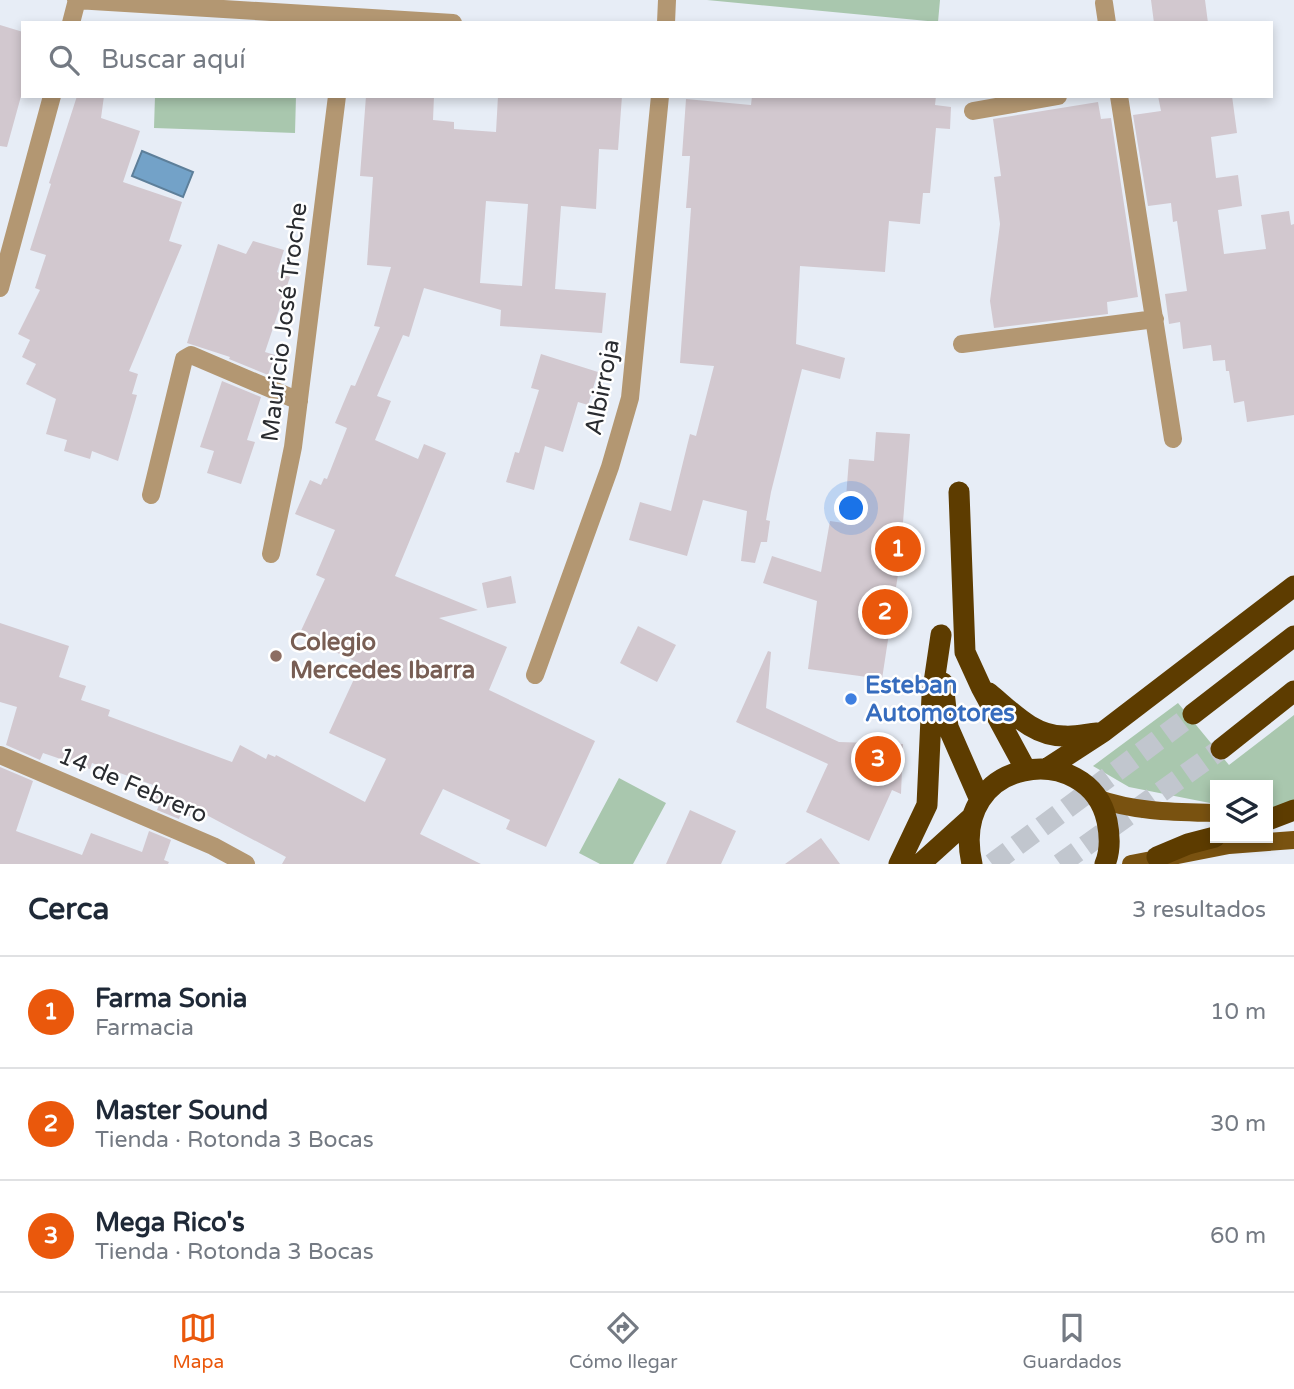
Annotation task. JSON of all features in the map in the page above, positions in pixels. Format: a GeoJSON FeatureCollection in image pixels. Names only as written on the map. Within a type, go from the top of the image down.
{"type":"FeatureCollection","features":[{"type":"Feature","properties":{"kind":"highway"},"geometry":{"type":"LineString","coordinates":[[959,492],[965,652],[981,687],[1036,769],[1065,774],[1082,783],[1096,797],[1106,816],[1110,837],[1105,864]]}},
{"type":"Feature","properties":{"kind":"highway"},"geometry":{"type":"LineString","coordinates":[[919,864],[976,808],[992,786],[1008,776],[1036,769],[1103,732],[1294,586]]}},
{"type":"Feature","properties":{"kind":"highway"},"geometry":{"type":"LineString","coordinates":[[899,864],[927,805],[932,696],[941,635],[948,727],[976,808],[968,840],[972,864]]}},
{"type":"Feature","properties":{"kind":"highway"},"geometry":{"type":"LineString","coordinates":[[1192,714],[1294,636]]}},
{"type":"Feature","properties":{"kind":"highway"},"geometry":{"type":"LineString","coordinates":[[981,687],[1028,726],[1045,733],[1064,736],[1103,732]]}},
{"type":"Feature","properties":{"kind":"highway"},"geometry":{"type":"LineString","coordinates":[[1220,749],[1294,691]]}},
{"type":"Feature","properties":{"kind":"highway"},"geometry":{"type":"LineString","coordinates":[[1157,857],[1210,838]]}},
{"type":"Feature","properties":{"kind":"main road"},"geometry":{"type":"LineString","coordinates":[[1096,797],[1121,806],[1210,813]]}},
{"type":"Feature","properties":{"kind":"main road"},"geometry":{"type":"LineString","coordinates":[[1130,864],[1228,845],[1294,840]]}},
{"type":"Feature","properties":{"kind":"street"},"geometry":{"type":"LineString","coordinates":[[72,21],[77,0],[348,13],[432,21]]}},
{"type":"Feature","properties":{"kind":"street"},"geometry":{"type":"LineString","coordinates":[[666,21],[667,0]]}},
{"type":"Feature","properties":{"kind":"street"},"geometry":{"type":"LineString","coordinates":[[1104,3],[1107,21]]}},
{"type":"Feature","properties":{"kind":"street"},"geometry":{"type":"LineString","coordinates":[[0,288],[51,98]]}},
{"type":"Feature","properties":{"kind":"street","name":"Mauricio José Troche"},"geometry":{"type":"LineString","coordinates":[[271,554],[293,447],[337,98]]}},
{"type":"Feature","properties":{"kind":"street","name":"Albirroja"},"geometry":{"type":"LineString","coordinates":[[535,675],[610,467],[631,398],[660,98]]}},
{"type":"Feature","properties":{"kind":"street"},"geometry":{"type":"LineString","coordinates":[[973,111],[1047,98]]}},
{"type":"Feature","properties":{"kind":"street"},"geometry":{"type":"LineString","coordinates":[[1119,98],[1173,439]]}},
{"type":"Feature","properties":{"kind":"street"},"geometry":{"type":"LineString","coordinates":[[962,344],[1155,319]]}},
{"type":"Feature","properties":{"kind":"street"},"geometry":{"type":"LineString","coordinates":[[151,495],[184,359],[191,355],[299,401]]}},
{"type":"Feature","properties":{"kind":"street","name":"14 de Febrero"},"geometry":{"type":"LineString","coordinates":[[0,755],[213,846],[246,864]]}},
{"type":"Feature","properties":{"kind":"green space"},"geometry":{"type":"Polygon","coordinates":[[[707,0],[940,0],[938,21],[707,0]]]}},
{"type":"Feature","properties":{"kind":"green space"},"geometry":{"type":"Polygon","coordinates":[[[155,98],[296,98],[295,133],[154,128],[155,98]]]}},
{"type":"Feature","properties":{"kind":"green space"},"geometry":{"type":"Polygon","coordinates":[[[1178,703],[1229,765],[1294,715],[1294,805],[1273,812],[1273,780],[1210,780],[1210,803],[1129,787],[1093,766],[1178,703]]]}},
{"type":"Feature","properties":{"kind":"green space"},"geometry":{"type":"Polygon","coordinates":[[[619,778],[666,803],[633,864],[600,864],[579,853],[619,778]]]}},
{"type":"Feature","properties":{"kind":"water"},"geometry":{"type":"Polygon","coordinates":[[[142,151],[193,172],[183,197],[132,176],[142,151]]]}},
{"type":"Feature","properties":{"kind":"building"},"geometry":{"type":"Polygon","coordinates":[[[1151,0],[1205,0],[1208,21],[1154,21],[1151,0]]]}},
{"type":"Feature","properties":{"kind":"building"},"geometry":{"type":"Polygon","coordinates":[[[0,25],[21,31],[21,96],[7,147],[0,146],[0,25]]]}},
{"type":"Feature","properties":{"kind":"building"},"geometry":{"type":"Polygon","coordinates":[[[76,98],[104,98],[101,118],[140,131],[123,182],[182,202],[169,241],[182,245],[129,371],[138,374],[132,394],[137,395],[118,461],[92,451],[90,459],[64,451],[67,440],[46,434],[56,399],[26,384],[36,364],[22,357],[30,340],[18,334],[40,290],[35,288],[46,255],[30,250],[51,184],[49,183],[76,98]]]}},
{"type":"Feature","properties":{"kind":"building"},"geometry":{"type":"Polygon","coordinates":[[[366,98],[434,98],[433,120],[454,122],[454,129],[496,132],[498,98],[622,98],[618,150],[599,149],[596,209],[561,206],[555,289],[606,293],[602,333],[500,326],[501,310],[424,288],[409,337],[403,335],[377,396],[391,401],[375,440],[418,459],[424,444],[446,453],[395,576],[478,610],[439,618],[507,647],[489,690],[595,741],[546,847],[506,829],[510,820],[443,789],[420,834],[481,864],[282,864],[286,857],[199,811],[197,819],[181,813],[179,819],[157,810],[159,805],[151,802],[156,786],[92,763],[90,769],[43,753],[40,760],[6,745],[17,707],[0,702],[0,623],[69,646],[59,677],[86,686],[81,700],[110,710],[108,716],[232,762],[240,745],[266,759],[268,754],[275,757],[276,755],[365,802],[386,759],[329,733],[361,664],[299,635],[325,579],[316,575],[335,530],[295,514],[310,480],[321,485],[324,478],[327,479],[347,428],[335,423],[351,385],[355,386],[380,327],[374,326],[391,267],[367,265],[373,177],[360,176],[366,98]],[[486,201],[480,283],[522,286],[528,204],[486,201]]]}},
{"type":"Feature","properties":{"kind":"building"},"geometry":{"type":"Polygon","coordinates":[[[752,98],[936,98],[935,105],[951,107],[950,129],[936,128],[930,193],[923,193],[920,224],[889,221],[885,272],[800,266],[796,344],[845,358],[840,379],[802,369],[771,492],[766,520],[770,521],[767,542],[761,542],[755,563],[741,561],[747,511],[703,500],[687,556],[629,540],[640,502],[671,511],[690,434],[696,436],[714,366],[680,363],[691,208],[686,208],[690,156],[682,156],[686,99],[751,105],[752,98]]]}},
{"type":"Feature","properties":{"kind":"building"},"geometry":{"type":"Polygon","coordinates":[[[1158,98],[1232,98],[1237,133],[1211,137],[1216,178],[1238,175],[1242,206],[1218,210],[1224,254],[1266,249],[1261,215],[1289,211],[1291,225],[1294,224],[1294,415],[1247,422],[1244,401],[1234,403],[1225,360],[1213,361],[1211,345],[1183,349],[1180,322],[1169,324],[1165,294],[1187,291],[1177,221],[1173,222],[1171,203],[1148,206],[1133,115],[1161,111],[1158,98]]]}},
{"type":"Feature","properties":{"kind":"building"},"geometry":{"type":"Polygon","coordinates":[[[1098,102],[1101,119],[1111,118],[1138,297],[1107,302],[1108,314],[994,328],[990,301],[1000,224],[994,177],[1001,176],[993,119],[1098,102]]]}},
{"type":"Feature","properties":{"kind":"building"},"geometry":{"type":"Polygon","coordinates":[[[253,241],[284,250],[277,272],[290,277],[265,352],[275,355],[268,375],[229,359],[230,357],[187,343],[218,244],[246,254],[253,241]]]}},
{"type":"Feature","properties":{"kind":"building"},"geometry":{"type":"Polygon","coordinates":[[[541,354],[598,372],[588,405],[578,402],[563,452],[545,446],[534,490],[506,482],[515,452],[519,453],[539,390],[531,388],[541,354]]]}},
{"type":"Feature","properties":{"kind":"building"},"geometry":{"type":"Polygon","coordinates":[[[222,381],[261,397],[247,440],[255,442],[241,484],[207,473],[214,451],[200,447],[222,381]]]}},
{"type":"Feature","properties":{"kind":"building"},"geometry":{"type":"Polygon","coordinates":[[[876,432],[910,434],[904,535],[882,679],[808,669],[817,601],[763,583],[772,556],[821,572],[830,521],[844,523],[849,459],[874,461],[876,432]]]}},
{"type":"Feature","properties":{"kind":"building"},"geometry":{"type":"Polygon","coordinates":[[[511,576],[516,603],[487,608],[482,583],[511,576]]]}},
{"type":"Feature","properties":{"kind":"building"},"geometry":{"type":"Polygon","coordinates":[[[638,626],[676,645],[657,682],[620,663],[638,626]]]}},
{"type":"Feature","properties":{"kind":"building"},"geometry":{"type":"Polygon","coordinates":[[[768,651],[771,652],[766,708],[839,742],[903,744],[901,794],[892,790],[869,841],[806,812],[828,764],[736,722],[768,651]]]}},
{"type":"Feature","properties":{"kind":"building"},"geometry":{"type":"Polygon","coordinates":[[[0,767],[33,781],[16,831],[82,855],[91,833],[142,852],[149,831],[171,840],[164,860],[169,862],[168,864],[0,864],[0,767]]]}},
{"type":"Feature","properties":{"kind":"building"},"geometry":{"type":"Polygon","coordinates":[[[690,810],[736,831],[721,864],[666,864],[690,810]]]}},
{"type":"Feature","properties":{"kind":"building"},"geometry":{"type":"Polygon","coordinates":[[[821,838],[840,864],[785,864],[821,838]]]}},
{"type":"Feature","properties":{"kind":"tunnel"},"geometry":{"type":"LineString","coordinates":[[992,864],[1193,714]]}},
{"type":"Feature","properties":{"kind":"tunnel"},"geometry":{"type":"LineString","coordinates":[[1060,864],[1221,749]]}},
{"type":"Feature","properties":{"kind":"place","name":"Farma Sonia"},"geometry":{"type":"Point","coordinates":[898,549]}},
{"type":"Feature","properties":{"kind":"place","name":"Master Sound"},"geometry":{"type":"Point","coordinates":[885,612]}},
{"type":"Feature","properties":{"kind":"place","name":"Colegio Mercedes Ibarra"},"geometry":{"type":"Point","coordinates":[276,656]}},
{"type":"Feature","properties":{"kind":"place","name":"Esteban Automotores"},"geometry":{"type":"Point","coordinates":[851,699]}},
{"type":"Feature","properties":{"kind":"place","name":"Mega Rico's"},"geometry":{"type":"Point","coordinates":[878,759]}}]}
